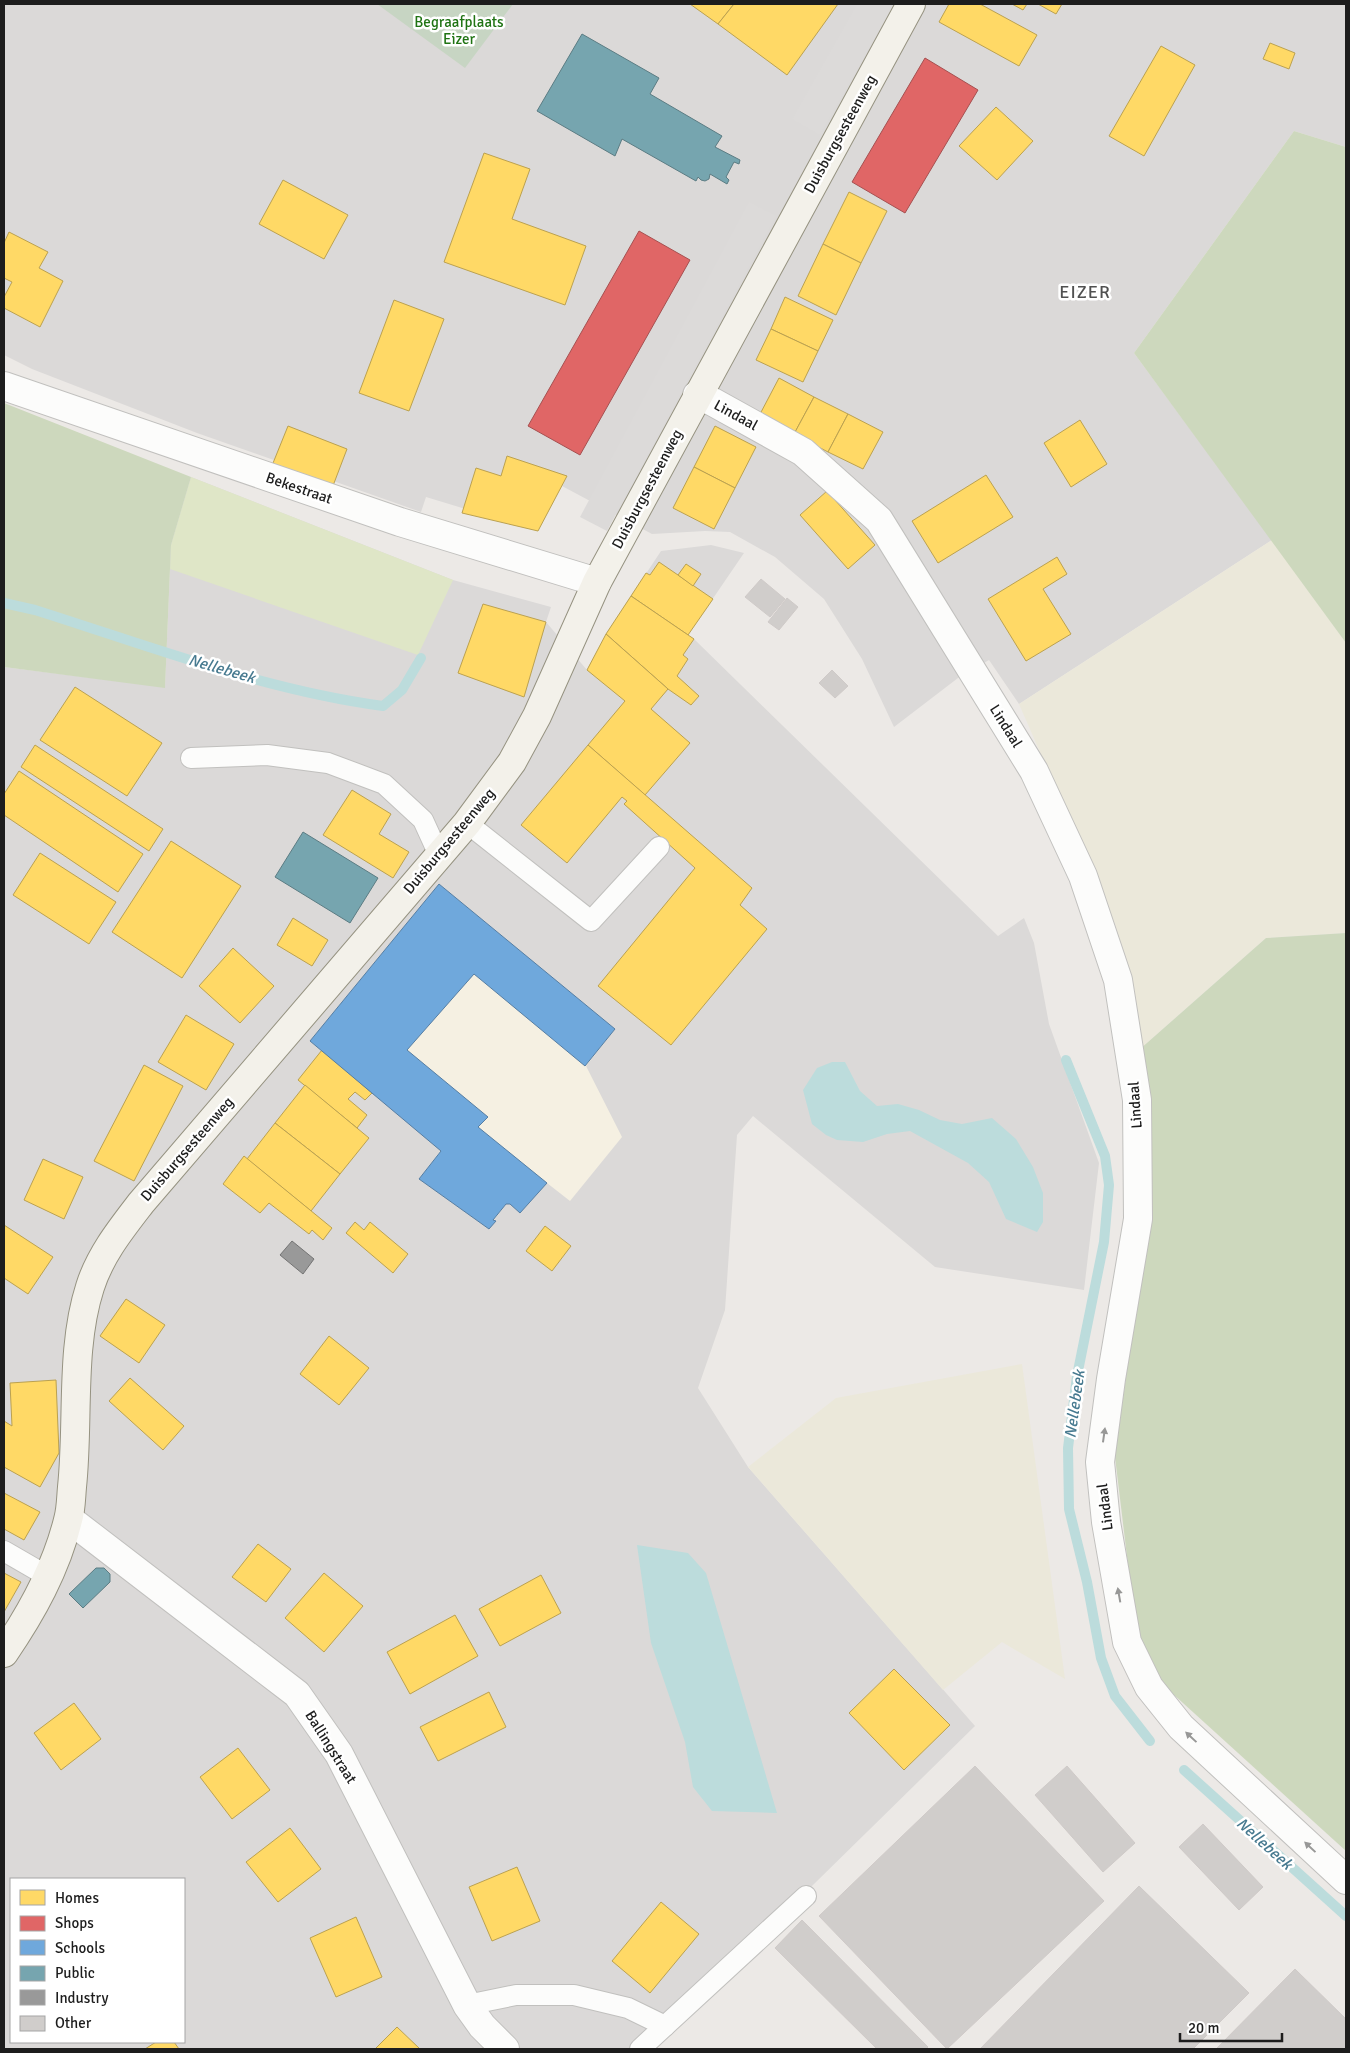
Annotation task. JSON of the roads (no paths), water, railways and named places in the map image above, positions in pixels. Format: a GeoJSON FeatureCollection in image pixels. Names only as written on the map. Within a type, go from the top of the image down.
{"type":"FeatureCollection","features":[{"type":"Feature","properties":{"kind":"street","name":"Duisburgsesteenweg"},"geometry":{"type":"LineString","coordinates":[[4,1653],[24,1624],[49,1577],[68,1519],[75,1460],[82,1319],[90,1285],[109,1245],[141,1202],[467,823],[512,762],[537,716],[597,582],[911,4]]}},
{"type":"Feature","properties":{"kind":"street","name":"Bekestraat"},"geometry":{"type":"LineString","coordinates":[[4,386],[400,522],[597,582]]}},
{"type":"Feature","properties":{"kind":"street","name":"Lindaal"},"geometry":{"type":"LineString","coordinates":[[697,395],[804,452],[879,520],[1034,771],[1082,876],[1118,980],[1137,1100],[1138,1219],[1111,1379],[1100,1462],[1106,1522],[1127,1642],[1149,1687],[1181,1727],[1346,1880]]}},
{"type":"Feature","properties":{"kind":"street","name":"Ballingstraat"},"geometry":{"type":"LineString","coordinates":[[68,1519],[297,1694],[339,1754],[467,2005],[482,2026],[505,2049]]}},
{"type":"Feature","properties":{"kind":"lane"},"geometry":{"type":"LineString","coordinates":[[191,758],[276,756],[328,763],[384,784],[423,820],[439,854]]}},
{"type":"Feature","properties":{"kind":"lane"},"geometry":{"type":"LineString","coordinates":[[467,823],[590,921],[659,846]]}},
{"type":"Feature","properties":{"kind":"lane"},"geometry":{"type":"LineString","coordinates":[[4,1551],[49,1577]]}},
{"type":"Feature","properties":{"kind":"lane"},"geometry":{"type":"LineString","coordinates":[[640,2049],[806,1896]]}},
{"type":"Feature","properties":{"kind":"lane"},"geometry":{"type":"LineString","coordinates":[[467,2005],[516,1995],[574,1995],[628,2008],[665,2026]]}},
{"type":"Feature","properties":{"kind":"water"},"geometry":{"type":"Polygon","coordinates":[[[832,1062],[845,1062],[860,1091],[877,1106],[898,1104],[919,1110],[940,1120],[962,1124],[992,1118],[1016,1139],[1033,1167],[1043,1193],[1043,1222],[1037,1232],[1006,1219],[989,1182],[968,1163],[910,1131],[887,1134],[863,1142],[837,1140],[826,1135],[812,1124],[803,1090],[817,1068],[832,1062]]]}},
{"type":"Feature","properties":{"kind":"water"},"geometry":{"type":"Polygon","coordinates":[[[637,1545],[688,1553],[706,1573],[777,1813],[712,1811],[693,1787],[685,1742],[651,1643],[637,1545]]]}},
{"type":"Feature","properties":{"kind":"waterway","name":"Nellebeek"},"geometry":{"type":"LineString","coordinates":[[4,603],[35,610],[207,666],[251,678],[339,699],[383,706],[402,690],[421,658]]}},
{"type":"Feature","properties":{"kind":"waterway","name":"Nellebeek"},"geometry":{"type":"LineString","coordinates":[[1066,1060],[1105,1156],[1109,1185],[1104,1242],[1077,1376],[1068,1448],[1069,1509],[1087,1582],[1101,1658],[1115,1696],[1150,1741]]}},
{"type":"Feature","properties":{"kind":"waterway","name":"Nellebeek"},"geometry":{"type":"LineString","coordinates":[[1184,1770],[1346,1916]]}},
{"type":"Feature","properties":{"kind":"district","name":"EIZER"},"geometry":{"type":"Point","coordinates":[1085,292]}},
{"type":"Feature","properties":{"kind":"park label","name":"Begraafplaats Eizer"},"geometry":{"type":"Point","coordinates":[459,30]}}]}
